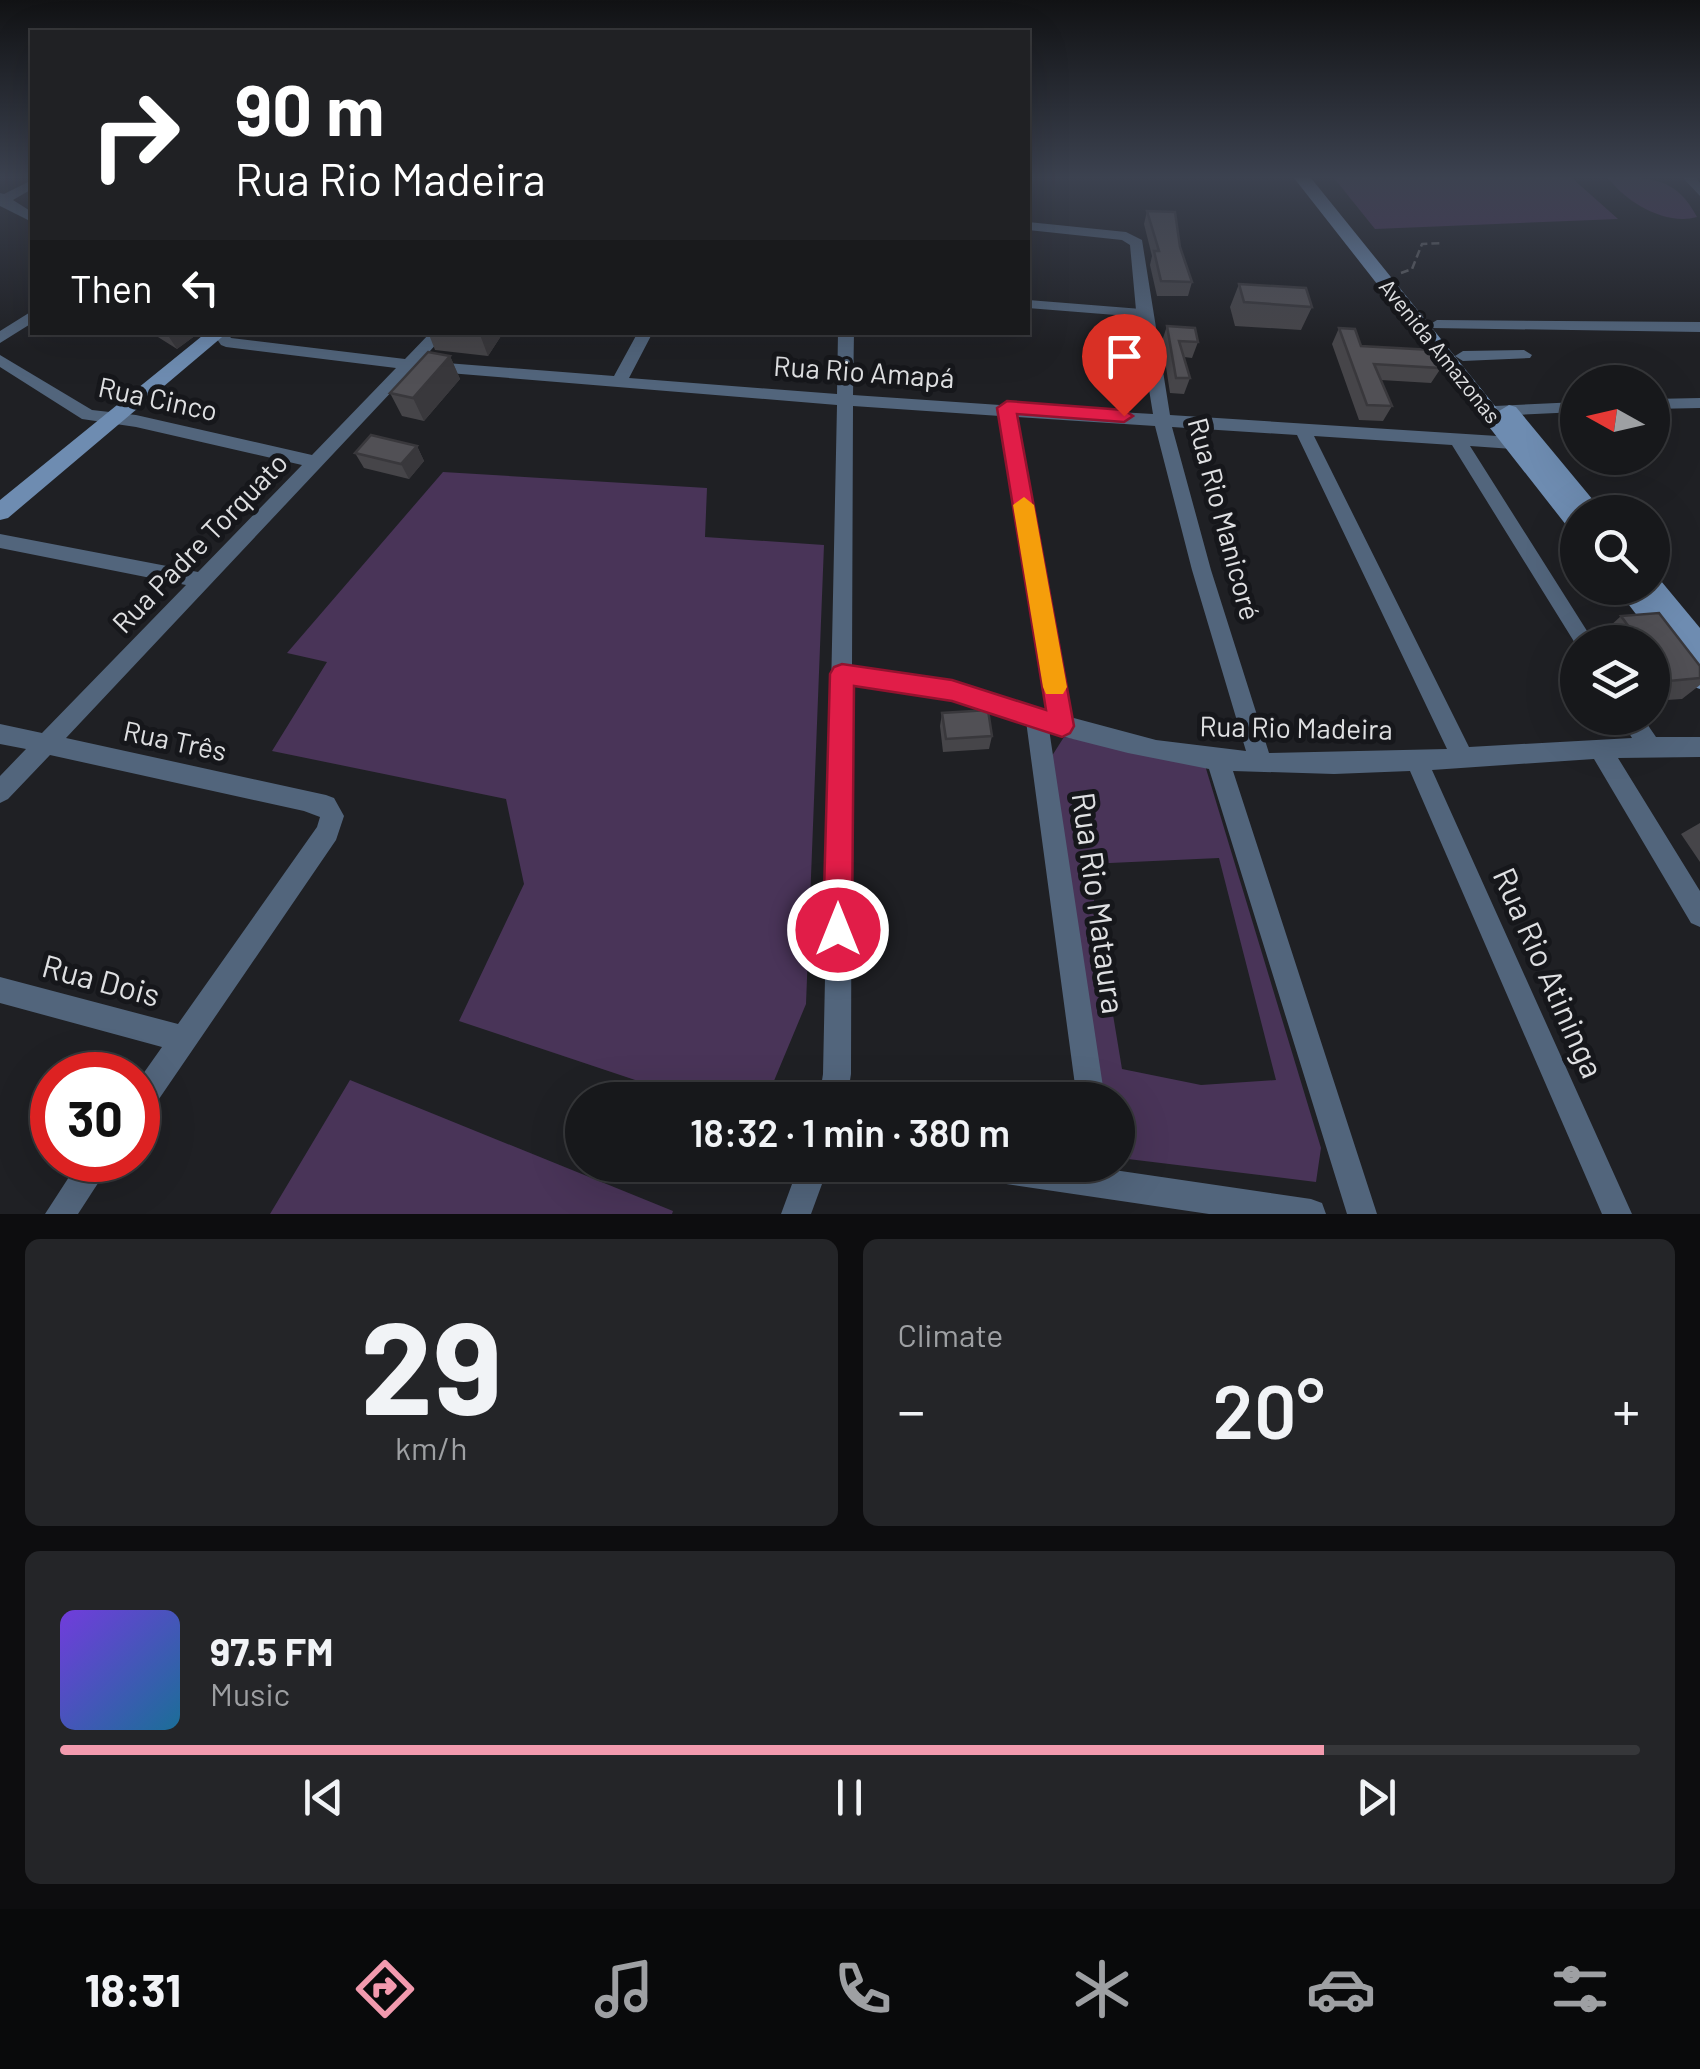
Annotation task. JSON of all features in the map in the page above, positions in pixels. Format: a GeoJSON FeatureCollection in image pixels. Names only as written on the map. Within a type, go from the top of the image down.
{"type":"FeatureCollection","features":[{"type":"Feature","properties":{"kind":"street","name":"Rua Rio Manicoré"},"geometry":{"type":"LineString","coordinates":[[1113,235],[1126,236],[1136,243],[1141,313],[1171,469],[1262,762]]}},
{"type":"Feature","properties":{"kind":"street","name":"Avenida Amazonas"},"geometry":{"type":"LineString","coordinates":[[1350,235],[1497,410],[1576,495]]}},
{"type":"Feature","properties":{"kind":"street","name":"Avenida Amazonas"},"geometry":{"type":"LineString","coordinates":[[1364,235],[1463,356],[1497,410],[1512,443],[1560,502]]}},
{"type":"Feature","properties":{"kind":"street"},"geometry":{"type":"LineString","coordinates":[[0,338],[30,317]]}},
{"type":"Feature","properties":{"kind":"street"},"geometry":{"type":"LineString","coordinates":[[1438,326],[1700,327]]}},
{"type":"Feature","properties":{"kind":"street"},"geometry":{"type":"LineString","coordinates":[[0,512],[215,335]]}},
{"type":"Feature","properties":{"kind":"street","name":"Rua Rio Amapá"},"geometry":{"type":"LineString","coordinates":[[221,335],[226,342],[409,366],[843,400],[1512,443]]}},
{"type":"Feature","properties":{"kind":"street","name":"Rua Padre Torquato"},"geometry":{"type":"LineString","coordinates":[[0,792],[437,335]]}},
{"type":"Feature","properties":{"kind":"street"},"geometry":{"type":"LineString","coordinates":[[619,381],[644,335]]}},
{"type":"Feature","properties":{"kind":"street"},"geometry":{"type":"LineString","coordinates":[[836,1082],[846,335]]}},
{"type":"Feature","properties":{"kind":"street"},"geometry":{"type":"LineString","coordinates":[[1463,356],[1524,355]]}},
{"type":"Feature","properties":{"kind":"street","name":"Rua Cinco"},"geometry":{"type":"LineString","coordinates":[[0,360],[88,415],[136,421],[315,462]]}},
{"type":"Feature","properties":{"kind":"street"},"geometry":{"type":"LineString","coordinates":[[1670,404],[1700,403]]}},
{"type":"Feature","properties":{"kind":"street"},"geometry":{"type":"LineString","coordinates":[[1007,408],[1062,726]]}},
{"type":"Feature","properties":{"kind":"street"},"geometry":{"type":"LineString","coordinates":[[1497,410],[1560,408]]}},
{"type":"Feature","properties":{"kind":"street"},"geometry":{"type":"LineString","coordinates":[[1303,430],[1461,756]]}},
{"type":"Feature","properties":{"kind":"street"},"geometry":{"type":"LineString","coordinates":[[1458,441],[1573,625]]}},
{"type":"Feature","properties":{"kind":"street"},"geometry":{"type":"LineString","coordinates":[[0,541],[199,580]]}},
{"type":"Feature","properties":{"kind":"street"},"geometry":{"type":"LineString","coordinates":[[1642,605],[1700,678]]}},
{"type":"Feature","properties":{"kind":"street"},"geometry":{"type":"LineString","coordinates":[[1666,605],[1700,646]]}},
{"type":"Feature","properties":{"kind":"street","name":"Rua Rio Madeira"},"geometry":{"type":"LineString","coordinates":[[842,674],[952,690],[1118,743],[1218,760],[1416,760],[1700,746]]}},
{"type":"Feature","properties":{"kind":"street","name":"Rua Rio Mataura"},"geometry":{"type":"LineString","coordinates":[[1036,716],[1088,1082]]}},
{"type":"Feature","properties":{"kind":"street","name":"Rua Três"},"geometry":{"type":"LineString","coordinates":[[0,734],[326,806],[332,816],[328,832],[184,1039]]}},
{"type":"Feature","properties":{"kind":"street"},"geometry":{"type":"LineString","coordinates":[[1642,735],[1649,746]]}},
{"type":"Feature","properties":{"kind":"street"},"geometry":{"type":"LineString","coordinates":[[1600,749],[1700,914]]}},
{"type":"Feature","properties":{"kind":"street"},"geometry":{"type":"LineString","coordinates":[[1218,760],[1362,1214]]}},
{"type":"Feature","properties":{"kind":"street","name":"Rua Rio Atininga"},"geometry":{"type":"LineString","coordinates":[[1416,760],[1617,1214]]}},
{"type":"Feature","properties":{"kind":"street","name":"Rua Dois"},"geometry":{"type":"LineString","coordinates":[[0,990],[184,1039]]}},
{"type":"Feature","properties":{"kind":"street"},"geometry":{"type":"LineString","coordinates":[[160,1073],[184,1039]]}},
{"type":"Feature","properties":{"kind":"street"},"geometry":{"type":"LineString","coordinates":[[1135,1179],[1311,1214]]}},
{"type":"Feature","properties":{"kind":"street"},"geometry":{"type":"LineString","coordinates":[[60,1214],[83,1182]]}},
{"type":"Feature","properties":{"kind":"street"},"geometry":{"type":"LineString","coordinates":[[796,1214],[808,1182]]}},
{"type":"Feature","properties":{"kind":"lane"},"geometry":{"type":"LineString","coordinates":[[1030,304],[1141,313]]}},
{"type":"Feature","properties":{"kind":"path"},"geometry":{"type":"LineString","coordinates":[[1396,274],[1412,269],[1422,244],[1443,243]]}},
{"type":"Feature","properties":{"kind":"shaded area"},"geometry":{"type":"Polygon","coordinates":[[[443,472],[707,488],[705,537],[824,545],[806,1004],[774,1082],[641,1082],[459,1021],[524,884],[506,799],[272,751],[327,662],[287,653],[443,472]]]}},
{"type":"Feature","properties":{"kind":"shaded area"},"geometry":{"type":"Polygon","coordinates":[[[1064,737],[1204,762],[1321,1148],[1316,1182],[1135,1160],[1135,1082],[1098,1082],[1050,759],[1064,737]],[[1219,858],[1088,864],[1122,1069],[1201,1085],[1276,1080],[1219,858]]]}},
{"type":"Feature","properties":{"kind":"shaded area"},"geometry":{"type":"Polygon","coordinates":[[[350,1080],[565,1167],[565,1182],[601,1182],[673,1211],[672,1214],[270,1214],[350,1080]]]}},
{"type":"Feature","properties":{"kind":"building"},"geometry":{"type":"Polygon","coordinates":[[[1154,235],[1178,235],[1192,282],[1161,281],[1154,251],[1159,251],[1154,235]]]}},
{"type":"Feature","properties":{"kind":"building"},"geometry":{"type":"Polygon","coordinates":[[[1239,284],[1306,288],[1312,307],[1244,302],[1239,284]]]}},
{"type":"Feature","properties":{"kind":"building"},"geometry":{"type":"Polygon","coordinates":[[[1167,326],[1195,328],[1198,342],[1179,341],[1190,378],[1176,378],[1167,326]]]}},
{"type":"Feature","properties":{"kind":"building"},"geometry":{"type":"Polygon","coordinates":[[[1339,328],[1355,329],[1361,346],[1432,350],[1441,368],[1374,364],[1392,406],[1367,405],[1339,328]]]}},
{"type":"Feature","properties":{"kind":"building"},"geometry":{"type":"Polygon","coordinates":[[[428,352],[450,356],[413,398],[390,393],[428,352]]]}},
{"type":"Feature","properties":{"kind":"building"},"geometry":{"type":"Polygon","coordinates":[[[371,435],[417,446],[401,464],[355,453],[371,435]]]}},
{"type":"Feature","properties":{"kind":"building"},"geometry":{"type":"Polygon","coordinates":[[[1659,613],[1668,625],[1628,625],[1621,616],[1659,613]]]}},
{"type":"Feature","properties":{"kind":"building"},"geometry":{"type":"Polygon","coordinates":[[[1670,627],[1700,666],[1700,678],[1670,681],[1670,627]]]}},
{"type":"Feature","properties":{"kind":"building"},"geometry":{"type":"Polygon","coordinates":[[[988,710],[992,736],[946,739],[942,713],[988,710]]]}},
{"type":"Feature","properties":{"kind":"slow traffic"},"geometry":{"type":"LineString","coordinates":[[1024,505],[1055,687]]}},
{"type":"Feature","properties":{"kind":"route"},"geometry":{"type":"LineString","coordinates":[[838,930],[838,713],[842,674],[952,690],[1062,726],[1007,408],[1124,416]]}}]}
